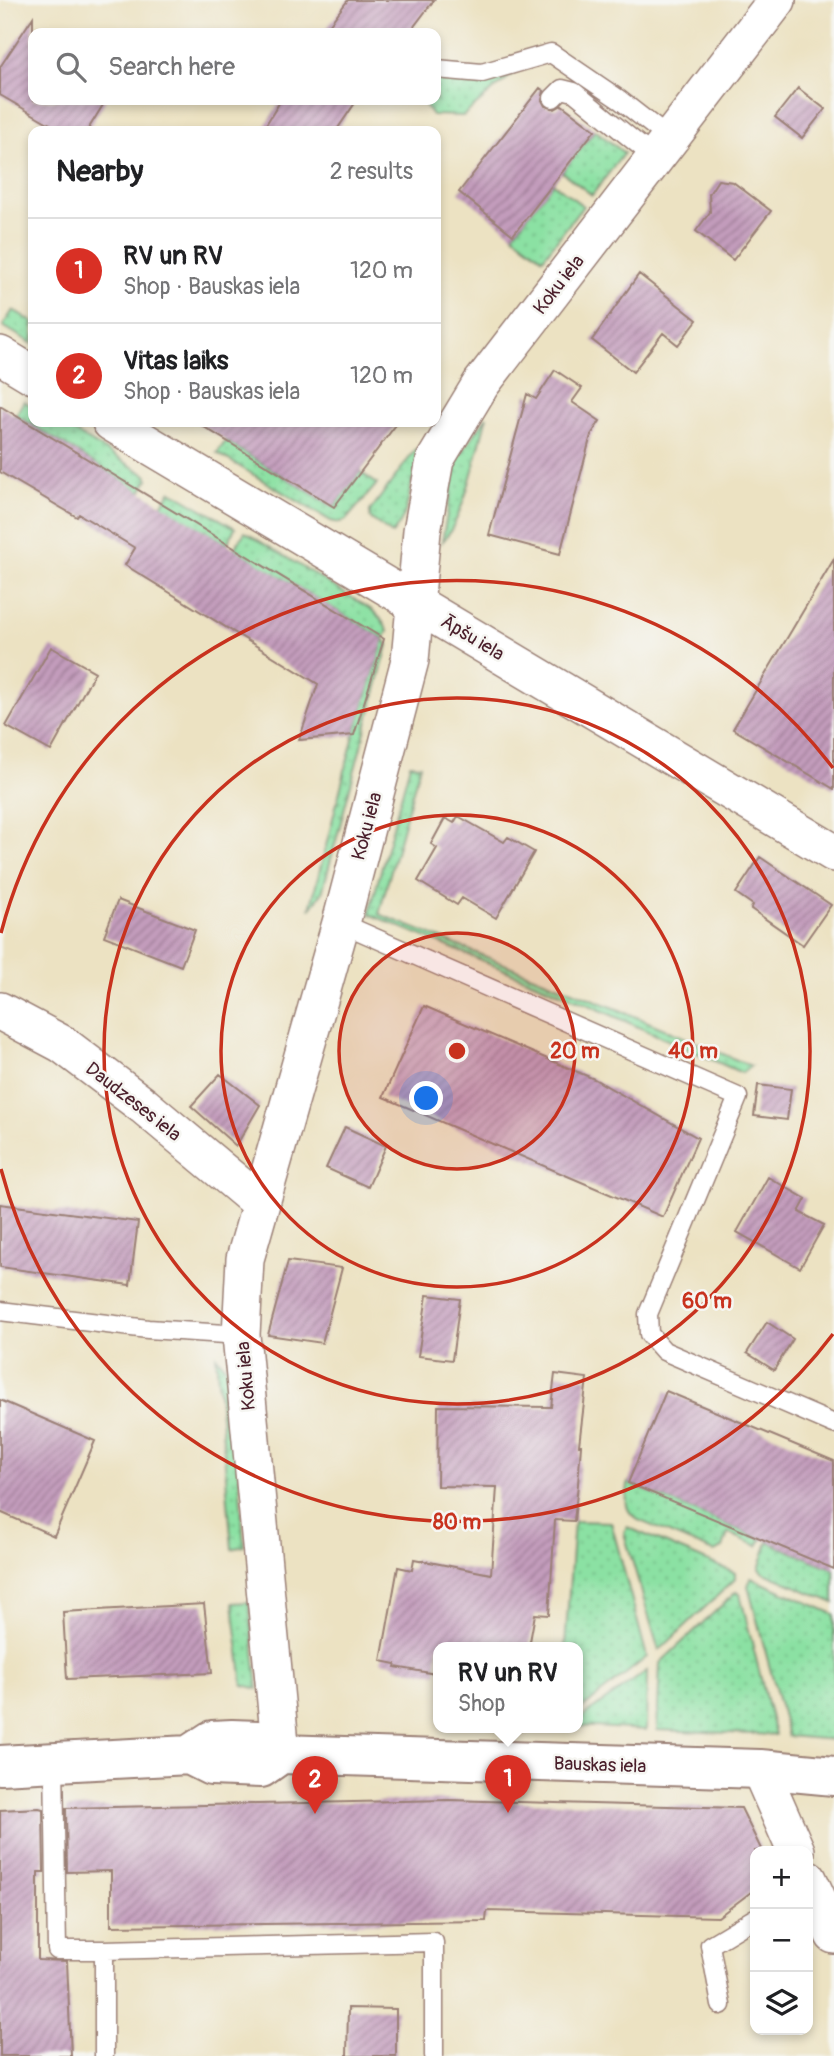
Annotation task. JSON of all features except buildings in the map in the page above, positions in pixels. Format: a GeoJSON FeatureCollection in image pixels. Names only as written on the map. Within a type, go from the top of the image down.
{"type":"FeatureCollection","features":[{"type":"Feature","properties":{"kind":"street","name":"Koku iela"},"geometry":{"type":"LineString","coordinates":[[281,1754],[241,1335],[245,1259],[341,923],[410,660],[422,531],[435,460],[481,384],[777,0]]}},
{"type":"Feature","properties":{"kind":"street"},"geometry":{"type":"LineString","coordinates":[[0,355],[28,372]]}},
{"type":"Feature","properties":{"kind":"street","name":"Āpšu iela"},"geometry":{"type":"LineString","coordinates":[[119,427],[834,853]]}},
{"type":"Feature","properties":{"kind":"street","name":"Daudzeses iela"},"geometry":{"type":"LineString","coordinates":[[0,1011],[62,1044],[144,1106],[260,1203]]}},
{"type":"Feature","properties":{"kind":"street","name":"Bauskas iela"},"geometry":{"type":"LineString","coordinates":[[0,1765],[189,1755],[211,1766],[261,1768],[281,1754],[760,1769],[834,1776]]}},
{"type":"Feature","properties":{"kind":"street"},"geometry":{"type":"LineString","coordinates":[[760,1769],[794,1846]]}},
{"type":"Feature","properties":{"kind":"street"},"geometry":{"type":"LineString","coordinates":[[813,1892],[834,1935]]}},
{"type":"Feature","properties":{"kind":"lane"},"geometry":{"type":"LineString","coordinates":[[441,69],[482,73],[551,53],[620,100],[662,148]]}},
{"type":"Feature","properties":{"kind":"lane"},"geometry":{"type":"LineString","coordinates":[[553,98],[562,89],[574,92],[662,148]]}},
{"type":"Feature","properties":{"kind":"lane"},"geometry":{"type":"LineString","coordinates":[[341,923],[738,1097],[649,1314],[649,1334],[664,1351],[834,1424]]}},
{"type":"Feature","properties":{"kind":"lane"},"geometry":{"type":"LineString","coordinates":[[0,1311],[148,1329],[241,1335]]}},
{"type":"Feature","properties":{"kind":"lane"},"geometry":{"type":"LineString","coordinates":[[54,1761],[57,1950],[434,1942],[434,2056]]}},
{"type":"Feature","properties":{"kind":"lane"},"geometry":{"type":"LineString","coordinates":[[721,2005],[710,1945],[750,1921]]}},
{"type":"Feature","properties":{"kind":"lane"},"geometry":{"type":"LineString","coordinates":[[104,1950],[104,2056]]}},
{"type":"Feature","properties":{"kind":"green space"},"geometry":{"type":"Polygon","coordinates":[[[516,71],[463,116],[432,115],[425,105],[441,105],[441,77],[516,71]]]}},
{"type":"Feature","properties":{"kind":"green space"},"geometry":{"type":"Polygon","coordinates":[[[595,130],[624,153],[592,195],[562,172],[595,130]]]}},
{"type":"Feature","properties":{"kind":"green space"},"geometry":{"type":"Polygon","coordinates":[[[553,183],[583,206],[543,258],[513,235],[553,183]]]}},
{"type":"Feature","properties":{"kind":"green space"},"geometry":{"type":"Polygon","coordinates":[[[13,310],[28,319],[28,341],[3,326],[13,310]]]}},
{"type":"Feature","properties":{"kind":"green space"},"geometry":{"type":"Polygon","coordinates":[[[24,401],[28,404],[28,422],[16,415],[24,401]]]}},
{"type":"Feature","properties":{"kind":"green space"},"geometry":{"type":"Polygon","coordinates":[[[487,416],[464,501],[450,532],[442,542],[457,460],[487,416]]]}},
{"type":"Feature","properties":{"kind":"green space"},"geometry":{"type":"Polygon","coordinates":[[[35,427],[66,427],[146,475],[148,479],[141,492],[35,427]]]}},
{"type":"Feature","properties":{"kind":"green space"},"geometry":{"type":"Polygon","coordinates":[[[226,441],[334,507],[360,472],[377,484],[346,520],[339,523],[331,521],[217,453],[226,441]]]}},
{"type":"Feature","properties":{"kind":"green space"},"geometry":{"type":"Polygon","coordinates":[[[416,449],[421,452],[407,505],[392,534],[370,518],[370,511],[416,449]]]}},
{"type":"Feature","properties":{"kind":"green space"},"geometry":{"type":"Polygon","coordinates":[[[171,491],[235,528],[227,544],[161,505],[171,491]]]}},
{"type":"Feature","properties":{"kind":"green space"},"geometry":{"type":"Polygon","coordinates":[[[245,532],[372,610],[388,631],[384,639],[234,549],[245,532]]]}},
{"type":"Feature","properties":{"kind":"green space"},"geometry":{"type":"Polygon","coordinates":[[[384,639],[388,645],[322,893],[310,909],[354,735],[384,639]]]}},
{"type":"Feature","properties":{"kind":"green space"},"geometry":{"type":"Polygon","coordinates":[[[410,764],[420,765],[379,914],[627,1013],[751,1066],[742,1073],[589,1005],[369,914],[410,764]]]}},
{"type":"Feature","properties":{"kind":"green space"},"geometry":{"type":"Polygon","coordinates":[[[216,1356],[232,1374],[244,1546],[232,1549],[216,1356]]]}},
{"type":"Feature","properties":{"kind":"green space"},"geometry":{"type":"Polygon","coordinates":[[[628,1483],[762,1539],[758,1546],[728,1533],[723,1548],[714,1552],[633,1516],[628,1508],[628,1483]]]}},
{"type":"Feature","properties":{"kind":"green space"},"geometry":{"type":"Polygon","coordinates":[[[574,1521],[611,1522],[647,1657],[583,1708],[583,1642],[565,1642],[574,1521]]]}},
{"type":"Feature","properties":{"kind":"green space"},"geometry":{"type":"Polygon","coordinates":[[[627,1527],[735,1573],[735,1579],[659,1651],[624,1533],[627,1527]]]}},
{"type":"Feature","properties":{"kind":"green space"},"geometry":{"type":"Polygon","coordinates":[[[768,1542],[834,1569],[834,1603],[762,1572],[759,1569],[768,1542]]]}},
{"type":"Feature","properties":{"kind":"green space"},"geometry":{"type":"Polygon","coordinates":[[[751,1578],[834,1614],[834,1740],[788,1736],[748,1586],[751,1578]]]}},
{"type":"Feature","properties":{"kind":"green space"},"geometry":{"type":"Polygon","coordinates":[[[736,1592],[740,1594],[775,1735],[657,1730],[660,1663],[736,1592]]]}},
{"type":"Feature","properties":{"kind":"green space"},"geometry":{"type":"Polygon","coordinates":[[[249,1602],[258,1689],[243,1685],[233,1603],[249,1602]]]}},
{"type":"Feature","properties":{"kind":"green space"},"geometry":{"type":"Polygon","coordinates":[[[647,1671],[646,1730],[583,1726],[583,1716],[647,1671]]]}},
{"type":"Feature","properties":{"kind":"place","name":"RV un RV"},"geometry":{"type":"Point","coordinates":[508,1813]}},
{"type":"Feature","properties":{"kind":"place","name":"Vitas laiks"},"geometry":{"type":"Point","coordinates":[315,1814]}}]}
